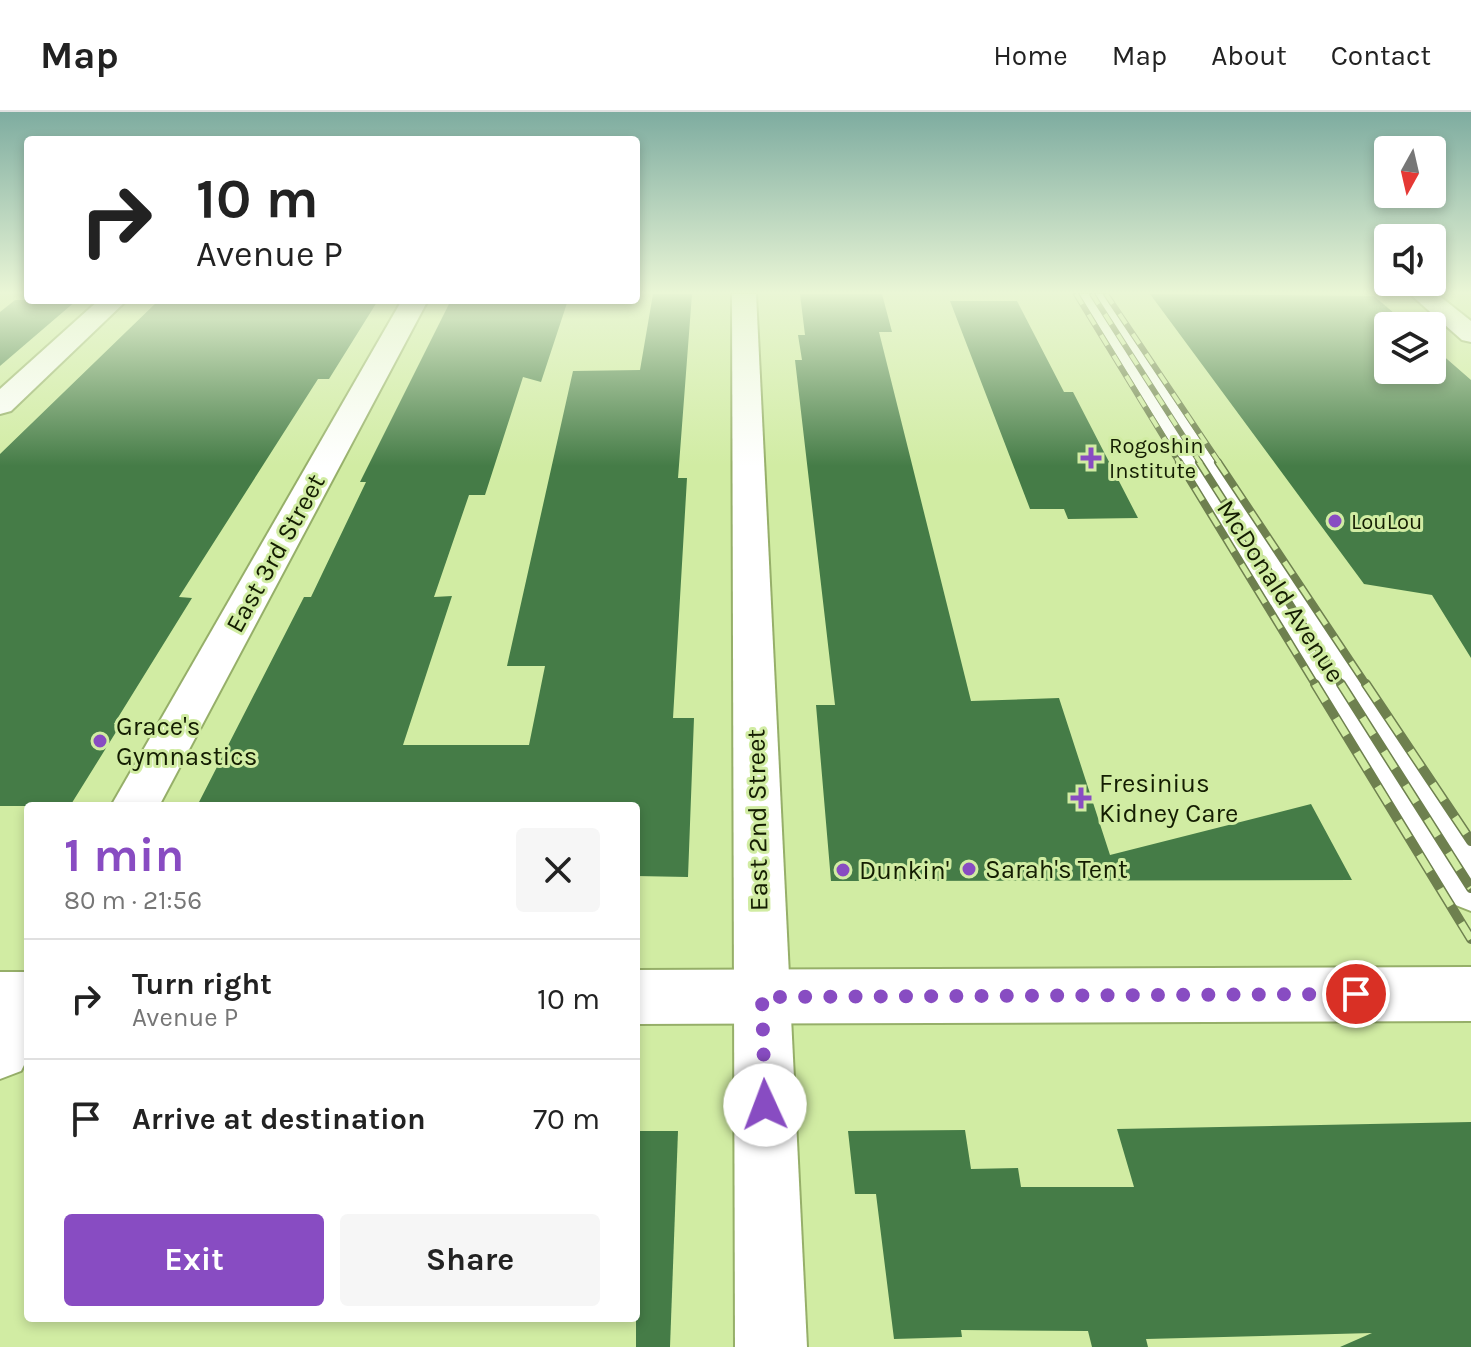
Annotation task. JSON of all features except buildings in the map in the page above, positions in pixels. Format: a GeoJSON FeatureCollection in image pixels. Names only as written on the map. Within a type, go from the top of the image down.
{"type":"FeatureCollection","features":[{"type":"Feature","properties":{"kind":"street"},"geometry":{"type":"LineString","coordinates":[[0,405],[58,352]]}},
{"type":"Feature","properties":{"kind":"street","name":"East 3rd Street"},"geometry":{"type":"LineString","coordinates":[[137,802],[386,352]]}},
{"type":"Feature","properties":{"kind":"street","name":"East 2nd Street"},"geometry":{"type":"LineString","coordinates":[[745,352],[771,1347]]}},
{"type":"Feature","properties":{"kind":"street","name":"McDonald Avenue"},"geometry":{"type":"LineString","coordinates":[[1128,352],[1471,888]]}},
{"type":"Feature","properties":{"kind":"street"},"geometry":{"type":"LineString","coordinates":[[640,997],[1471,994]]}},
{"type":"Feature","properties":{"kind":"street"},"geometry":{"type":"LineString","coordinates":[[0,1000],[24,1000]]}},
{"type":"Feature","properties":{"kind":"street"},"geometry":{"type":"LineString","coordinates":[[0,1050],[24,1007]]}},
{"type":"Feature","properties":{"kind":"railway"},"geometry":{"type":"LineString","coordinates":[[1111,352],[1180,464]]}},
{"type":"Feature","properties":{"kind":"railway"},"geometry":{"type":"LineString","coordinates":[[1129,352],[1201,464]]}},
{"type":"Feature","properties":{"kind":"railway"},"geometry":{"type":"LineString","coordinates":[[1145,352],[1220,464]]}},
{"type":"Feature","properties":{"kind":"railway"},"geometry":{"type":"LineString","coordinates":[[1179,462],[1316,686]]}},
{"type":"Feature","properties":{"kind":"railway"},"geometry":{"type":"LineString","coordinates":[[1199,462],[1342,686]]}},
{"type":"Feature","properties":{"kind":"railway"},"geometry":{"type":"LineString","coordinates":[[1218,462],[1367,686]]}},
{"type":"Feature","properties":{"kind":"railway"},"geometry":{"type":"LineString","coordinates":[[1315,684],[1471,939]]}},
{"type":"Feature","properties":{"kind":"railway"},"geometry":{"type":"LineString","coordinates":[[1341,684],[1471,888]]}},
{"type":"Feature","properties":{"kind":"railway"},"geometry":{"type":"LineString","coordinates":[[1366,684],[1471,841]]}},
{"type":"Feature","properties":{"kind":"place","name":"Rogoshin Institute"},"geometry":{"type":"Point","coordinates":[1091,458]}},
{"type":"Feature","properties":{"kind":"place","name":"LouLou"},"geometry":{"type":"Point","coordinates":[1335,521]}},
{"type":"Feature","properties":{"kind":"place","name":"Grace's Gymnastics"},"geometry":{"type":"Point","coordinates":[100,741]}},
{"type":"Feature","properties":{"kind":"place","name":"Fresinius Kidney Care"},"geometry":{"type":"Point","coordinates":[1081,798]}},
{"type":"Feature","properties":{"kind":"place","name":"Sarah's Tent"},"geometry":{"type":"Point","coordinates":[969,869]}},
{"type":"Feature","properties":{"kind":"place","name":"Dunkin'"},"geometry":{"type":"Point","coordinates":[843,870]}},
{"type":"Feature","properties":{"kind":"route"},"geometry":{"type":"LineString","coordinates":[[765,1105],[762,997],[1356,994]]}}]}
